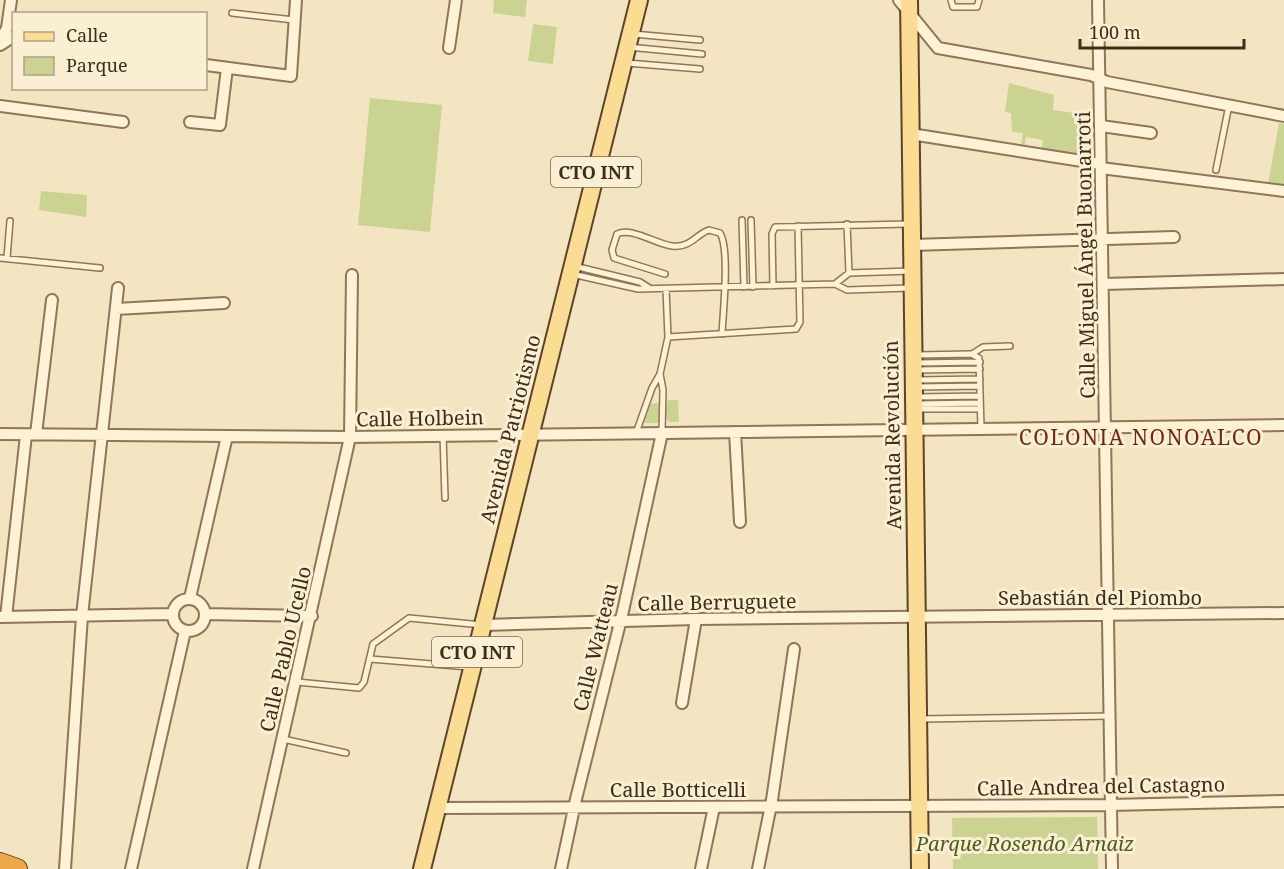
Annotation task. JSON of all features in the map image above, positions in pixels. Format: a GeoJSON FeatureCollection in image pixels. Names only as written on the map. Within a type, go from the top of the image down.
{"type":"FeatureCollection","features":[{"type":"Feature","properties":{"kind":"highway"},"geometry":{"type":"LineString","coordinates":[[0,863],[17,869]]}},
{"type":"Feature","properties":{"kind":"main road","name":"Avenida Patriotismo"},"geometry":{"type":"LineString","coordinates":[[422,869],[639,0]]}},
{"type":"Feature","properties":{"kind":"main road","name":"Avenida Revolución"},"geometry":{"type":"LineString","coordinates":[[909,7],[920,869]]}},
{"type":"Feature","properties":{"kind":"main road"},"geometry":{"type":"LineString","coordinates":[[0,863],[11,869]]}},
{"type":"Feature","properties":{"kind":"main road"},"geometry":{"type":"LineString","coordinates":[[0,863],[28,869]]}},
{"type":"Feature","properties":{"kind":"street"},"geometry":{"type":"LineString","coordinates":[[0,43],[7,28],[11,0]]}},
{"type":"Feature","properties":{"kind":"street"},"geometry":{"type":"LineString","coordinates":[[207,65],[291,76],[296,0]]}},
{"type":"Feature","properties":{"kind":"street"},"geometry":{"type":"LineString","coordinates":[[449,48],[456,0]]}},
{"type":"Feature","properties":{"kind":"street"},"geometry":{"type":"LineString","coordinates":[[899,0],[909,7],[938,48],[1284,116]]}},
{"type":"Feature","properties":{"kind":"street","name":"Calle Miguel Ángel Buonarroti"},"geometry":{"type":"LineString","coordinates":[[1098,0],[1112,869]]}},
{"type":"Feature","properties":{"kind":"street"},"geometry":{"type":"LineString","coordinates":[[190,122],[220,125],[227,68]]}},
{"type":"Feature","properties":{"kind":"street"},"geometry":{"type":"LineString","coordinates":[[0,106],[123,122]]}},
{"type":"Feature","properties":{"kind":"street"},"geometry":{"type":"LineString","coordinates":[[1101,126],[1151,133]]}},
{"type":"Feature","properties":{"kind":"street"},"geometry":{"type":"LineString","coordinates":[[910,134],[1101,166],[1284,191]]}},
{"type":"Feature","properties":{"kind":"street"},"geometry":{"type":"LineString","coordinates":[[912,245],[1174,237]]}},
{"type":"Feature","properties":{"kind":"street","name":"Calle Pablo Ucello"},"geometry":{"type":"LineString","coordinates":[[253,869],[312,616],[350,437],[352,275]]}},
{"type":"Feature","properties":{"kind":"street"},"geometry":{"type":"LineString","coordinates":[[1104,284],[1284,279]]}},
{"type":"Feature","properties":{"kind":"street"},"geometry":{"type":"LineString","coordinates":[[65,869],[82,616],[100,434],[118,288]]}},
{"type":"Feature","properties":{"kind":"street"},"geometry":{"type":"LineString","coordinates":[[52,300],[3,617],[172,614]]}},
{"type":"Feature","properties":{"kind":"street"},"geometry":{"type":"LineString","coordinates":[[116,309],[224,303]]}},
{"type":"Feature","properties":{"kind":"street","name":"Calle Holbein"},"geometry":{"type":"LineString","coordinates":[[0,435],[350,437],[1284,425]]}},
{"type":"Feature","properties":{"kind":"street"},"geometry":{"type":"LineString","coordinates":[[735,432],[740,522]]}},
{"type":"Feature","properties":{"kind":"street","name":"Calle Watteau"},"geometry":{"type":"LineString","coordinates":[[561,869],[573,808],[620,622],[662,433]]}},
{"type":"Feature","properties":{"kind":"street"},"geometry":{"type":"LineString","coordinates":[[190,598],[228,436]]}},
{"type":"Feature","properties":{"kind":"street"},"geometry":{"type":"LineString","coordinates":[[190,598],[202,605],[205,614],[199,627],[185,630],[177,626],[172,614],[178,602],[190,598]]}},
{"type":"Feature","properties":{"kind":"street","name":"Sebastián del Piombo"},"geometry":{"type":"LineString","coordinates":[[916,616],[1284,613]]}},
{"type":"Feature","properties":{"kind":"street"},"geometry":{"type":"LineString","coordinates":[[205,614],[312,616]]}},
{"type":"Feature","properties":{"kind":"street","name":"Calle Berruguete"},"geometry":{"type":"LineString","coordinates":[[483,625],[916,616]]}},
{"type":"Feature","properties":{"kind":"street"},"geometry":{"type":"LineString","coordinates":[[682,703],[696,619]]}},
{"type":"Feature","properties":{"kind":"street"},"geometry":{"type":"LineString","coordinates":[[130,869],[185,630]]}},
{"type":"Feature","properties":{"kind":"street"},"geometry":{"type":"LineString","coordinates":[[758,869],[771,806],[794,649]]}},
{"type":"Feature","properties":{"kind":"street","name":"Calle Andrea del Castagno"},"geometry":{"type":"LineString","coordinates":[[919,805],[1110,805],[1284,801]]}},
{"type":"Feature","properties":{"kind":"street","name":"Calle Botticelli"},"geometry":{"type":"LineString","coordinates":[[437,808],[919,805]]}},
{"type":"Feature","properties":{"kind":"street"},"geometry":{"type":"LineString","coordinates":[[701,869],[714,807]]}},
{"type":"Feature","properties":{"kind":"lane"},"geometry":{"type":"LineString","coordinates":[[951,0],[953,7],[977,7],[979,0]]}},
{"type":"Feature","properties":{"kind":"lane"},"geometry":{"type":"LineString","coordinates":[[232,13],[294,20]]}},
{"type":"Feature","properties":{"kind":"lane"},"geometry":{"type":"LineString","coordinates":[[627,48],[700,40]]}},
{"type":"Feature","properties":{"kind":"lane"},"geometry":{"type":"LineString","coordinates":[[627,48],[702,54]]}},
{"type":"Feature","properties":{"kind":"lane"},"geometry":{"type":"LineString","coordinates":[[627,48],[700,69]]}},
{"type":"Feature","properties":{"kind":"lane"},"geometry":{"type":"LineString","coordinates":[[1216,170],[1229,105]]}},
{"type":"Feature","properties":{"kind":"lane"},"geometry":{"type":"LineString","coordinates":[[742,220],[744,287]]}},
{"type":"Feature","properties":{"kind":"lane"},"geometry":{"type":"LineString","coordinates":[[751,220],[753,287]]}},
{"type":"Feature","properties":{"kind":"lane"},"geometry":{"type":"LineString","coordinates":[[10,221],[3,258],[100,268]]}},
{"type":"Feature","properties":{"kind":"lane"},"geometry":{"type":"LineString","coordinates":[[847,224],[849,273]]}},
{"type":"Feature","properties":{"kind":"lane"},"geometry":{"type":"LineString","coordinates":[[773,286],[772,231],[776,227],[911,224]]}},
{"type":"Feature","properties":{"kind":"lane"},"geometry":{"type":"LineString","coordinates":[[668,337],[796,329],[800,322],[798,226]]}},
{"type":"Feature","properties":{"kind":"lane"},"geometry":{"type":"LineString","coordinates":[[665,274],[614,258],[612,250],[617,234],[625,232],[673,246],[693,243],[709,230],[717,231],[722,235],[724,287],[722,334]]}},
{"type":"Feature","properties":{"kind":"lane"},"geometry":{"type":"LineString","coordinates":[[638,289],[644,267]]}},
{"type":"Feature","properties":{"kind":"lane"},"geometry":{"type":"LineString","coordinates":[[571,269],[640,282],[648,287]]}},
{"type":"Feature","properties":{"kind":"lane"},"geometry":{"type":"LineString","coordinates":[[571,269],[638,289],[836,284],[847,290],[912,280]]}},
{"type":"Feature","properties":{"kind":"lane"},"geometry":{"type":"LineString","coordinates":[[836,284],[849,273],[912,280]]}},
{"type":"Feature","properties":{"kind":"lane"},"geometry":{"type":"LineString","coordinates":[[636,433],[652,387],[660,374],[668,337],[666,289]]}},
{"type":"Feature","properties":{"kind":"lane"},"geometry":{"type":"LineString","coordinates":[[913,383],[983,347],[1010,346]]}},
{"type":"Feature","properties":{"kind":"lane"},"geometry":{"type":"LineString","coordinates":[[971,354],[976,355],[980,366],[981,428]]}},
{"type":"Feature","properties":{"kind":"lane"},"geometry":{"type":"LineString","coordinates":[[913,383],[980,366]]}},
{"type":"Feature","properties":{"kind":"lane"},"geometry":{"type":"LineString","coordinates":[[660,374],[663,390],[662,433]]}},
{"type":"Feature","properties":{"kind":"lane"},"geometry":{"type":"LineString","coordinates":[[913,383],[980,382]]}},
{"type":"Feature","properties":{"kind":"lane"},"geometry":{"type":"LineString","coordinates":[[913,383],[980,396]]}},
{"type":"Feature","properties":{"kind":"lane"},"geometry":{"type":"LineString","coordinates":[[913,383],[980,406]]}},
{"type":"Feature","properties":{"kind":"lane"},"geometry":{"type":"LineString","coordinates":[[443,435],[445,498]]}},
{"type":"Feature","properties":{"kind":"lane"},"geometry":{"type":"LineString","coordinates":[[297,682],[356,689],[363,684],[373,644],[409,618],[483,625]]}},
{"type":"Feature","properties":{"kind":"lane"},"geometry":{"type":"LineString","coordinates":[[369,658],[473,667]]}},
{"type":"Feature","properties":{"kind":"lane"},"geometry":{"type":"LineString","coordinates":[[917,719],[1111,716]]}},
{"type":"Feature","properties":{"kind":"lane"},"geometry":{"type":"LineString","coordinates":[[284,739],[346,753]]}},
{"type":"Feature","properties":{"kind":"green space"},"geometry":{"type":"Polygon","coordinates":[[[494,0],[527,0],[525,17],[493,13],[494,0]]]}},
{"type":"Feature","properties":{"kind":"green space"},"geometry":{"type":"Polygon","coordinates":[[[533,24],[557,27],[553,64],[528,61],[533,24]]]}},
{"type":"Feature","properties":{"kind":"green space"},"geometry":{"type":"Polygon","coordinates":[[[1009,83],[1054,95],[1053,110],[1090,115],[1090,161],[1041,153],[1043,140],[1026,137],[1024,150],[1020,150],[1023,133],[1012,132],[1011,113],[1005,112],[1009,83]]]}},
{"type":"Feature","properties":{"kind":"green space"},"geometry":{"type":"Polygon","coordinates":[[[370,98],[442,105],[430,232],[358,225],[370,98]]]}},
{"type":"Feature","properties":{"kind":"green space"},"geometry":{"type":"Polygon","coordinates":[[[1279,123],[1284,124],[1284,187],[1268,184],[1279,123]]]}},
{"type":"Feature","properties":{"kind":"green space"},"geometry":{"type":"Polygon","coordinates":[[[41,191],[87,195],[86,217],[39,210],[41,191]]]}},
{"type":"Feature","properties":{"kind":"green space"},"geometry":{"type":"Polygon","coordinates":[[[668,400],[678,400],[679,422],[669,422],[665,416],[668,400]]]}},
{"type":"Feature","properties":{"kind":"green space"},"geometry":{"type":"Polygon","coordinates":[[[660,403],[660,423],[644,423],[650,404],[660,403]]]}},
{"type":"Feature","properties":{"kind":"green space","name":"Parque Rosendo Arnaiz"},"geometry":{"type":"Polygon","coordinates":[[[1097,817],[1098,869],[953,869],[952,818],[1097,817]]]}},
{"type":"Feature","properties":{"kind":"district","name":"COLONIA NONOALCO"},"geometry":{"type":"Point","coordinates":[1141,437]}}]}
